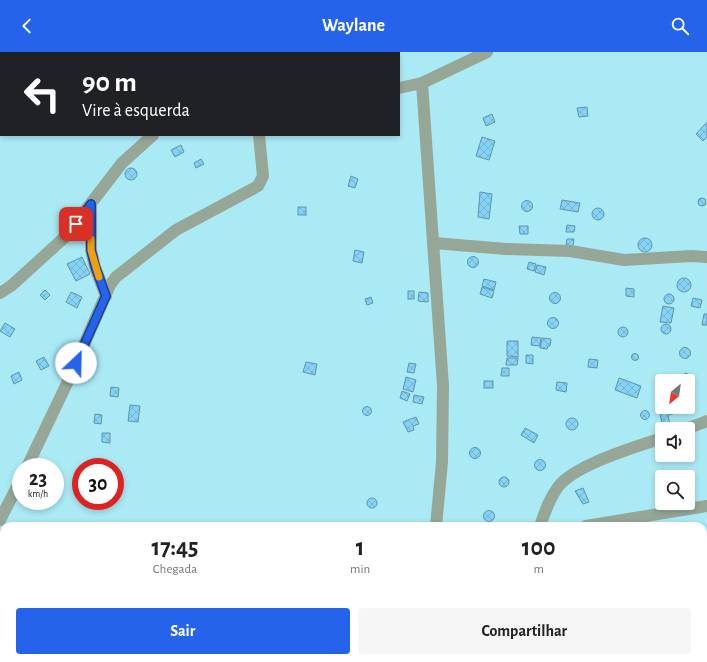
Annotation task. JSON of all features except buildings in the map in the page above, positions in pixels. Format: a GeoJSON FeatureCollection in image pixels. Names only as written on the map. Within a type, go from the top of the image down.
{"type":"FeatureCollection","features":[{"type":"Feature","properties":{"kind":"street"},"geometry":{"type":"LineString","coordinates":[[400,88],[422,83],[487,52]]}},
{"type":"Feature","properties":{"kind":"street"},"geometry":{"type":"LineString","coordinates":[[422,83],[443,386],[442,462],[436,522]]}},
{"type":"Feature","properties":{"kind":"street"},"geometry":{"type":"LineString","coordinates":[[0,293],[11,286],[65,237],[122,162],[152,136]]}},
{"type":"Feature","properties":{"kind":"street"},"geometry":{"type":"LineString","coordinates":[[31,458],[70,377],[110,285],[116,277],[176,230],[258,186],[263,176],[259,136]]}},
{"type":"Feature","properties":{"kind":"street"},"geometry":{"type":"LineString","coordinates":[[91,204],[91,250],[106,296]]}},
{"type":"Feature","properties":{"kind":"street"},"geometry":{"type":"LineString","coordinates":[[434,242],[506,249],[570,251],[624,260],[691,256],[707,257]]}},
{"type":"Feature","properties":{"kind":"street"},"geometry":{"type":"LineString","coordinates":[[695,426],[707,421]]}},
{"type":"Feature","properties":{"kind":"street"},"geometry":{"type":"LineString","coordinates":[[541,522],[548,503],[558,486],[574,474],[608,457],[655,440]]}},
{"type":"Feature","properties":{"kind":"street"},"geometry":{"type":"LineString","coordinates":[[0,520],[12,497]]}},
{"type":"Feature","properties":{"kind":"street"},"geometry":{"type":"LineString","coordinates":[[610,522],[707,506]]}},
{"type":"Feature","properties":{"kind":"slow traffic"},"geometry":{"type":"LineString","coordinates":[[91,239],[91,250],[99,277]]}},
{"type":"Feature","properties":{"kind":"route"},"geometry":{"type":"LineString","coordinates":[[76,224],[91,204],[91,250],[106,296],[76,363]]}}]}
